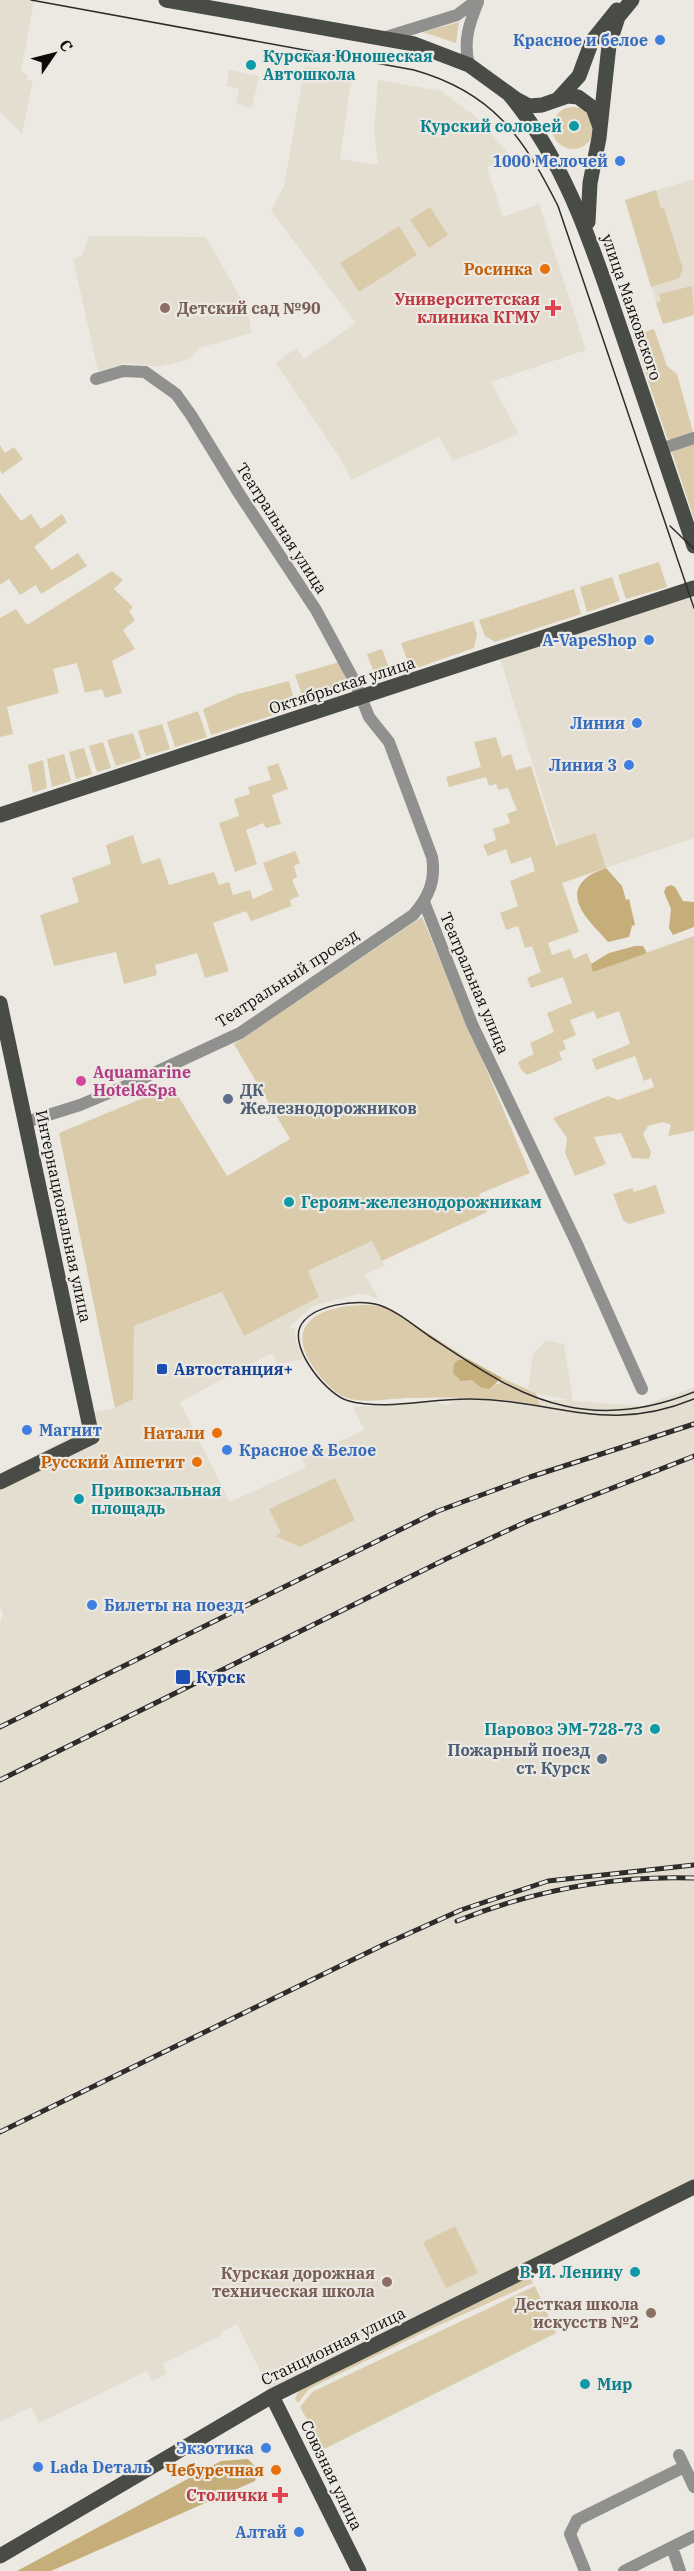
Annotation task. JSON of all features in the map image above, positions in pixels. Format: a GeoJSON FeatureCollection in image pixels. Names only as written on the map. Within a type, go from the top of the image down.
{"type":"FeatureCollection","features":[{"type":"Feature","properties":{"kind":"main road"},"geometry":{"type":"LineString","coordinates":[[166,0],[386,37],[414,44],[469,65],[522,103],[535,106],[568,96],[584,99],[597,114],[600,127]]}},
{"type":"Feature","properties":{"kind":"main road"},"geometry":{"type":"LineString","coordinates":[[557,100],[579,76],[592,41],[602,26],[617,10],[632,0]]}},
{"type":"Feature","properties":{"kind":"main road"},"geometry":{"type":"LineString","coordinates":[[588,234],[587,208],[612,33],[622,11],[632,0]]}},
{"type":"Feature","properties":{"kind":"main road","name":"улица Маяковского"},"geometry":{"type":"LineString","coordinates":[[508,93],[525,114],[550,153],[588,234],[694,546]]}},
{"type":"Feature","properties":{"kind":"main road","name":"Октябрьская улица"},"geometry":{"type":"LineString","coordinates":[[0,815],[694,588]]}},
{"type":"Feature","properties":{"kind":"main road","name":"Интернациональная улица"},"geometry":{"type":"LineString","coordinates":[[0,1003],[92,1437],[0,1482]]}},
{"type":"Feature","properties":{"kind":"main road","name":"Станционная улица"},"geometry":{"type":"LineString","coordinates":[[0,2556],[272,2396],[694,2187]]}},
{"type":"Feature","properties":{"kind":"main road","name":"Союзная улица"},"geometry":{"type":"LineString","coordinates":[[272,2396],[358,2571]]}},
{"type":"Feature","properties":{"kind":"street"},"geometry":{"type":"LineString","coordinates":[[386,37],[457,15],[478,0]]}},
{"type":"Feature","properties":{"kind":"street"},"geometry":{"type":"LineString","coordinates":[[469,65],[467,31],[478,0]]}},
{"type":"Feature","properties":{"kind":"street","name":"Театральная улица"},"geometry":{"type":"LineString","coordinates":[[96,379],[123,370],[141,371],[176,394],[316,610],[369,717],[389,742],[432,857],[434,872],[424,902],[472,1024],[572,1234],[642,1389]]}},
{"type":"Feature","properties":{"kind":"street"},"geometry":{"type":"LineString","coordinates":[[661,449],[694,438]]}},
{"type":"Feature","properties":{"kind":"street","name":"Театральный проезд"},"geometry":{"type":"LineString","coordinates":[[26,1122],[118,1089],[240,1033],[413,915],[424,902]]}},
{"type":"Feature","properties":{"kind":"street"},"geometry":{"type":"LineString","coordinates":[[679,2455],[694,2487]]}},
{"type":"Feature","properties":{"kind":"street"},"geometry":{"type":"LineString","coordinates":[[585,2571],[570,2534],[578,2520],[684,2467]]}},
{"type":"Feature","properties":{"kind":"street"},"geometry":{"type":"LineString","coordinates":[[624,2571],[694,2536]]}},
{"type":"Feature","properties":{"kind":"street"},"geometry":{"type":"LineString","coordinates":[[672,2547],[680,2571]]}},
{"type":"Feature","properties":{"kind":"shaded area"},"geometry":{"type":"Polygon","coordinates":[[[0,0],[34,0],[21,72],[28,74],[27,80],[33,81],[22,134],[0,112],[0,0]]]}},
{"type":"Feature","properties":{"kind":"shaded area"},"geometry":{"type":"Polygon","coordinates":[[[459,22],[456,43],[423,32],[459,22]]]}},
{"type":"Feature","properties":{"kind":"shaded area"},"geometry":{"type":"Polygon","coordinates":[[[305,66],[352,74],[340,159],[378,165],[374,130],[378,80],[441,91],[475,116],[509,154],[487,168],[503,217],[539,204],[586,350],[491,382],[519,434],[453,461],[439,437],[351,480],[343,463],[276,363],[296,348],[304,359],[356,323],[271,211],[284,186],[305,66]]]}},
{"type":"Feature","properties":{"kind":"shaded area","name":"Курская Юношеская Автошкола"},"geometry":{"type":"Polygon","coordinates":[[[229,70],[259,76],[252,108],[236,104],[239,89],[227,86],[229,70]]]}},
{"type":"Feature","properties":{"kind":"shaded area"},"geometry":{"type":"Polygon","coordinates":[[[573,107],[581,108],[588,113],[593,120],[593,136],[588,143],[581,148],[573,149],[565,148],[558,143],[553,136],[552,128],[553,120],[558,113],[565,108],[573,107]]]}},
{"type":"Feature","properties":{"kind":"shaded area"},"geometry":{"type":"Polygon","coordinates":[[[694,179],[694,315],[663,324],[625,200],[694,179]]]}},
{"type":"Feature","properties":{"kind":"shaded area"},"geometry":{"type":"Polygon","coordinates":[[[656,190],[683,269],[679,278],[651,287],[625,200],[656,190]]]}},
{"type":"Feature","properties":{"kind":"shaded area"},"geometry":{"type":"Polygon","coordinates":[[[430,207],[448,235],[429,248],[410,220],[430,207]]]}},
{"type":"Feature","properties":{"kind":"shaded area"},"geometry":{"type":"Polygon","coordinates":[[[399,226],[417,255],[359,292],[340,263],[399,226]]]}},
{"type":"Feature","properties":{"kind":"shaded area","name":"Детский сад №90"},"geometry":{"type":"Polygon","coordinates":[[[89,236],[206,237],[243,302],[249,315],[251,333],[199,348],[190,359],[159,367],[129,363],[98,371],[73,259],[82,256],[89,236]]]}},
{"type":"Feature","properties":{"kind":"shaded area"},"geometry":{"type":"Polygon","coordinates":[[[692,286],[694,315],[663,324],[656,303],[661,301],[659,294],[692,286]]]}},
{"type":"Feature","properties":{"kind":"shaded area"},"geometry":{"type":"Polygon","coordinates":[[[654,329],[667,366],[677,374],[694,435],[670,441],[667,438],[633,335],[654,329]]]}},
{"type":"Feature","properties":{"kind":"shaded area"},"geometry":{"type":"Polygon","coordinates":[[[694,442],[694,519],[672,452],[694,442]]]}},
{"type":"Feature","properties":{"kind":"shaded area"},"geometry":{"type":"Polygon","coordinates":[[[0,445],[5,453],[14,447],[23,459],[2,474],[0,470],[0,445]]]}},
{"type":"Feature","properties":{"kind":"shaded area"},"geometry":{"type":"Polygon","coordinates":[[[0,493],[21,521],[31,514],[41,529],[62,514],[67,522],[34,547],[52,570],[78,553],[87,566],[41,594],[36,585],[20,595],[9,579],[0,585],[0,493]]]}},
{"type":"Feature","properties":{"kind":"shaded area"},"geometry":{"type":"Polygon","coordinates":[[[659,562],[667,587],[626,599],[618,575],[659,562]]]}},
{"type":"Feature","properties":{"kind":"shaded area"},"geometry":{"type":"Polygon","coordinates":[[[112,571],[123,580],[114,589],[133,607],[129,611],[135,620],[123,630],[135,649],[112,661],[122,693],[105,698],[102,689],[85,693],[77,663],[53,669],[59,693],[7,707],[13,734],[0,737],[0,618],[16,609],[27,625],[112,571]]]}},
{"type":"Feature","properties":{"kind":"shaded area"},"geometry":{"type":"Polygon","coordinates":[[[612,577],[620,601],[587,612],[580,587],[612,577]]]}},
{"type":"Feature","properties":{"kind":"shaded area"},"geometry":{"type":"Polygon","coordinates":[[[694,587],[694,838],[606,868],[594,833],[558,845],[498,652],[694,587]]]}},
{"type":"Feature","properties":{"kind":"shaded area"},"geometry":{"type":"Polygon","coordinates":[[[574,589],[581,614],[495,642],[485,636],[479,620],[574,589]]]}},
{"type":"Feature","properties":{"kind":"shaded area"},"geometry":{"type":"Polygon","coordinates":[[[473,621],[477,634],[474,648],[411,670],[401,643],[473,621]]]}},
{"type":"Feature","properties":{"kind":"shaded area"},"geometry":{"type":"Polygon","coordinates":[[[382,649],[392,676],[377,681],[367,654],[382,649]]]}},
{"type":"Feature","properties":{"kind":"shaded area"},"geometry":{"type":"Polygon","coordinates":[[[339,662],[351,686],[349,690],[309,703],[304,701],[295,675],[339,662]]]}},
{"type":"Feature","properties":{"kind":"shaded area"},"geometry":{"type":"Polygon","coordinates":[[[289,681],[294,700],[292,709],[211,735],[203,709],[238,694],[289,681]]]}},
{"type":"Feature","properties":{"kind":"shaded area"},"geometry":{"type":"Polygon","coordinates":[[[198,711],[207,737],[175,747],[167,722],[198,711]]]}},
{"type":"Feature","properties":{"kind":"shaded area"},"geometry":{"type":"Polygon","coordinates":[[[162,724],[170,749],[146,756],[138,731],[162,724]]]}},
{"type":"Feature","properties":{"kind":"shaded area"},"geometry":{"type":"Polygon","coordinates":[[[133,733],[141,758],[116,766],[107,740],[133,733]]]}},
{"type":"Feature","properties":{"kind":"shaded area"},"geometry":{"type":"Polygon","coordinates":[[[496,737],[502,757],[511,754],[516,770],[531,766],[556,846],[595,833],[606,868],[562,883],[579,932],[548,943],[552,955],[570,949],[574,959],[587,953],[594,971],[694,936],[694,1131],[668,1136],[671,1125],[663,1122],[648,1126],[643,1134],[651,1152],[649,1159],[632,1158],[621,1133],[594,1137],[606,1164],[575,1176],[565,1153],[567,1138],[553,1118],[608,1096],[618,1100],[654,1087],[651,1078],[644,1081],[635,1056],[596,1070],[592,1059],[630,1044],[619,1011],[597,1019],[594,1011],[570,1020],[576,1035],[563,1041],[566,1049],[559,1052],[562,1060],[527,1075],[522,1071],[518,1062],[534,1054],[530,1043],[554,1032],[547,1013],[572,1003],[563,977],[531,988],[527,978],[541,972],[532,946],[525,948],[518,926],[506,930],[500,913],[518,906],[510,881],[535,871],[531,857],[511,864],[506,849],[488,856],[483,845],[496,840],[493,829],[510,823],[507,814],[517,810],[508,788],[498,790],[496,784],[489,786],[486,777],[449,787],[446,777],[481,767],[474,742],[496,737]]]}},
{"type":"Feature","properties":{"kind":"shaded area"},"geometry":{"type":"Polygon","coordinates":[[[103,742],[111,768],[97,772],[89,746],[103,742]]]}},
{"type":"Feature","properties":{"kind":"shaded area"},"geometry":{"type":"Polygon","coordinates":[[[84,748],[92,774],[76,779],[69,752],[84,748]]]}},
{"type":"Feature","properties":{"kind":"shaded area"},"geometry":{"type":"Polygon","coordinates":[[[64,754],[71,781],[52,787],[47,759],[64,754]]]}},
{"type":"Feature","properties":{"kind":"shaded area"},"geometry":{"type":"Polygon","coordinates":[[[43,760],[47,788],[33,793],[28,765],[43,760]]]}},
{"type":"Feature","properties":{"kind":"shaded area"},"geometry":{"type":"Polygon","coordinates":[[[278,763],[288,789],[272,795],[281,824],[266,828],[263,823],[246,830],[257,864],[235,872],[219,823],[239,816],[234,799],[250,794],[248,787],[271,780],[267,767],[278,763]]]}},
{"type":"Feature","properties":{"kind":"shaded area"},"geometry":{"type":"Polygon","coordinates":[[[133,835],[142,864],[160,858],[169,885],[214,872],[219,885],[229,882],[233,895],[250,890],[253,899],[273,890],[263,863],[295,851],[300,863],[294,866],[297,877],[292,880],[299,896],[290,900],[292,906],[251,921],[246,911],[213,923],[229,971],[205,978],[197,953],[155,965],[157,975],[124,984],[116,952],[54,966],[40,915],[79,902],[72,878],[111,864],[106,845],[133,835]]]}},
{"type":"Feature","properties":{"kind":"shaded area"},"geometry":{"type":"Polygon","coordinates":[[[606,868],[622,886],[626,900],[629,899],[635,925],[632,926],[629,937],[608,942],[583,912],[577,895],[585,879],[606,868]]]}},
{"type":"Feature","properties":{"kind":"shaded area"},"geometry":{"type":"Polygon","coordinates":[[[671,885],[675,887],[683,901],[694,902],[694,927],[673,935],[669,928],[671,909],[664,892],[666,887],[671,885]]]}},
{"type":"Feature","properties":{"kind":"shaded area"},"geometry":{"type":"Polygon","coordinates":[[[422,917],[530,1173],[479,1194],[487,1212],[382,1261],[372,1241],[308,1271],[319,1297],[244,1336],[222,1292],[134,1326],[133,1399],[115,1408],[59,1133],[172,1086],[227,1176],[290,1139],[234,1044],[422,917]]]}},
{"type":"Feature","properties":{"kind":"shaded area"},"geometry":{"type":"Polygon","coordinates":[[[643,946],[647,953],[593,972],[591,964],[609,953],[643,946]]]}},
{"type":"Feature","properties":{"kind":"shaded area"},"geometry":{"type":"Polygon","coordinates":[[[656,1185],[665,1213],[629,1224],[623,1220],[613,1194],[632,1188],[634,1192],[656,1185]]]}},
{"type":"Feature","properties":{"kind":"shaded area"},"geometry":{"type":"Polygon","coordinates":[[[372,1241],[385,1266],[365,1274],[379,1300],[367,1294],[358,1294],[313,1306],[289,1327],[295,1329],[296,1341],[304,1359],[277,1364],[272,1353],[180,1402],[230,1502],[306,1467],[302,1459],[364,1430],[353,1407],[435,1402],[446,1405],[459,1399],[569,1400],[536,1393],[528,1388],[533,1354],[546,1340],[564,1344],[573,1401],[643,1406],[694,1387],[694,2190],[271,2393],[237,2324],[221,2332],[222,2335],[162,2364],[167,2374],[152,2381],[147,2371],[39,2423],[31,2407],[0,2422],[0,1624],[3,1613],[0,1607],[0,1474],[89,1427],[87,1413],[115,1408],[132,1399],[134,1326],[223,1292],[245,1336],[308,1272],[372,1241]]]}},
{"type":"Feature","properties":{"kind":"shaded area"},"geometry":{"type":"Polygon","coordinates":[[[372,1305],[389,1308],[468,1359],[458,1360],[480,1387],[499,1384],[502,1378],[536,1393],[539,1405],[507,1400],[459,1398],[362,1401],[339,1394],[319,1375],[307,1357],[303,1342],[304,1329],[311,1320],[322,1313],[337,1308],[372,1305]]]}},
{"type":"Feature","properties":{"kind":"shaded area"},"geometry":{"type":"Polygon","coordinates":[[[468,1359],[502,1378],[489,1389],[480,1387],[472,1380],[461,1381],[453,1373],[454,1364],[458,1360],[468,1359]]]}},
{"type":"Feature","properties":{"kind":"shaded area"},"geometry":{"type":"Polygon","coordinates":[[[335,1478],[355,1520],[300,1547],[276,1536],[281,1533],[269,1509],[335,1478]]]}},
{"type":"Feature","properties":{"kind":"shaded area"},"geometry":{"type":"Polygon","coordinates":[[[455,2226],[478,2273],[446,2288],[423,2242],[455,2226]]]}},
{"type":"Feature","properties":{"kind":"shaded area"},"geometry":{"type":"Polygon","coordinates":[[[529,2275],[533,2283],[422,2333],[309,2389],[298,2403],[295,2399],[299,2390],[529,2275]]]}},
{"type":"Feature","properties":{"kind":"shaded area"},"geometry":{"type":"Polygon","coordinates":[[[535,2286],[556,2333],[324,2449],[300,2407],[312,2392],[535,2286]]]}},
{"type":"Feature","properties":{"kind":"shaded area"},"geometry":{"type":"Polygon","coordinates":[[[248,2459],[259,2471],[255,2481],[51,2571],[17,2571],[221,2461],[248,2459]]]}},
{"type":"Feature","properties":{"kind":"tram line"},"geometry":{"type":"LineString","coordinates":[[31,0],[414,70],[441,79],[485,104],[518,138],[532,158],[558,206],[694,608]]}},
{"type":"Feature","properties":{"kind":"tram line"},"geometry":{"type":"LineString","coordinates":[[670,526],[694,549]]}},
{"type":"Feature","properties":{"kind":"tram line"},"geometry":{"type":"LineString","coordinates":[[694,1392],[662,1403],[631,1409],[598,1410],[565,1406],[511,1387],[461,1357],[399,1315],[370,1303],[335,1305],[314,1313],[305,1319],[298,1337],[300,1348],[313,1371],[331,1391],[349,1401],[364,1404],[471,1399],[608,1415],[634,1414],[663,1409],[694,1399]]}},
{"type":"Feature","properties":{"kind":"railway"},"geometry":{"type":"LineString","coordinates":[[0,1727],[438,1511],[530,1477],[694,1424]]}},
{"type":"Feature","properties":{"kind":"railway"},"geometry":{"type":"LineString","coordinates":[[0,1780],[446,1559],[528,1521],[694,1456]]}},
{"type":"Feature","properties":{"kind":"railway"},"geometry":{"type":"LineString","coordinates":[[0,2132],[383,1945],[461,1910],[548,1881],[694,1865]]}},
{"type":"Feature","properties":{"kind":"railway"},"geometry":{"type":"LineString","coordinates":[[457,1921],[514,1901],[573,1887],[633,1879],[694,1878]]}},
{"type":"Feature","properties":{"kind":"place","name":"Красное и белое"},"geometry":{"type":"Point","coordinates":[660,40]}},
{"type":"Feature","properties":{"kind":"place","name":"Курская Юношеская Автошкола"},"geometry":{"type":"Point","coordinates":[251,65]}},
{"type":"Feature","properties":{"kind":"place","name":"Курский соловей"},"geometry":{"type":"Point","coordinates":[574,126]}},
{"type":"Feature","properties":{"kind":"place","name":"1000 Мелочей"},"geometry":{"type":"Point","coordinates":[620,161]}},
{"type":"Feature","properties":{"kind":"place","name":"Росинка"},"geometry":{"type":"Point","coordinates":[545,269]}},
{"type":"Feature","properties":{"kind":"place","name":"Детский сад №90"},"geometry":{"type":"Point","coordinates":[165,308]}},
{"type":"Feature","properties":{"kind":"place","name":"Университетская клиника КГМУ"},"geometry":{"type":"Point","coordinates":[553,308]}},
{"type":"Feature","properties":{"kind":"place","name":"A-VapeShop"},"geometry":{"type":"Point","coordinates":[649,640]}},
{"type":"Feature","properties":{"kind":"place","name":"Линия"},"geometry":{"type":"Point","coordinates":[637,723]}},
{"type":"Feature","properties":{"kind":"place","name":"Линия 3"},"geometry":{"type":"Point","coordinates":[629,765]}},
{"type":"Feature","properties":{"kind":"place","name":"Aquamarine Hotel&Spa"},"geometry":{"type":"Point","coordinates":[81,1081]}},
{"type":"Feature","properties":{"kind":"place","name":"ДК Железнодорожников"},"geometry":{"type":"Point","coordinates":[228,1099]}},
{"type":"Feature","properties":{"kind":"place","name":"Героям-железнодорожникам"},"geometry":{"type":"Point","coordinates":[289,1202]}},
{"type":"Feature","properties":{"kind":"place","name":"Автостанция+"},"geometry":{"type":"Point","coordinates":[162,1369]}},
{"type":"Feature","properties":{"kind":"place","name":"Магнит"},"geometry":{"type":"Point","coordinates":[27,1430]}},
{"type":"Feature","properties":{"kind":"place","name":"Натали"},"geometry":{"type":"Point","coordinates":[217,1433]}},
{"type":"Feature","properties":{"kind":"place","name":"Красное & Белое"},"geometry":{"type":"Point","coordinates":[227,1450]}},
{"type":"Feature","properties":{"kind":"place","name":"Русский Аппетит"},"geometry":{"type":"Point","coordinates":[197,1462]}},
{"type":"Feature","properties":{"kind":"place","name":"Привокзальная площадь"},"geometry":{"type":"Point","coordinates":[79,1499]}},
{"type":"Feature","properties":{"kind":"place","name":"Билеты на поезд"},"geometry":{"type":"Point","coordinates":[92,1605]}},
{"type":"Feature","properties":{"kind":"place","name":"Курск"},"geometry":{"type":"Point","coordinates":[183,1677]}},
{"type":"Feature","properties":{"kind":"place","name":"Паровоз ЭМ-728-73"},"geometry":{"type":"Point","coordinates":[655,1729]}},
{"type":"Feature","properties":{"kind":"place","name":"Пожарный поезд ст. Курск"},"geometry":{"type":"Point","coordinates":[602,1759]}},
{"type":"Feature","properties":{"kind":"place","name":"В. И. Ленину"},"geometry":{"type":"Point","coordinates":[635,2272]}},
{"type":"Feature","properties":{"kind":"place","name":"Курская дорожная техническая школа"},"geometry":{"type":"Point","coordinates":[387,2282]}},
{"type":"Feature","properties":{"kind":"place","name":"Десткая школа искусств №2"},"geometry":{"type":"Point","coordinates":[651,2313]}},
{"type":"Feature","properties":{"kind":"place","name":"Мир"},"geometry":{"type":"Point","coordinates":[585,2384]}},
{"type":"Feature","properties":{"kind":"place","name":"Экзотика"},"geometry":{"type":"Point","coordinates":[266,2448]}},
{"type":"Feature","properties":{"kind":"place","name":"Lada Dеталь"},"geometry":{"type":"Point","coordinates":[38,2467]}},
{"type":"Feature","properties":{"kind":"place","name":"Чебуречная"},"geometry":{"type":"Point","coordinates":[276,2470]}},
{"type":"Feature","properties":{"kind":"place","name":"Столички"},"geometry":{"type":"Point","coordinates":[280,2495]}},
{"type":"Feature","properties":{"kind":"place","name":"Алтай"},"geometry":{"type":"Point","coordinates":[299,2532]}}]}
